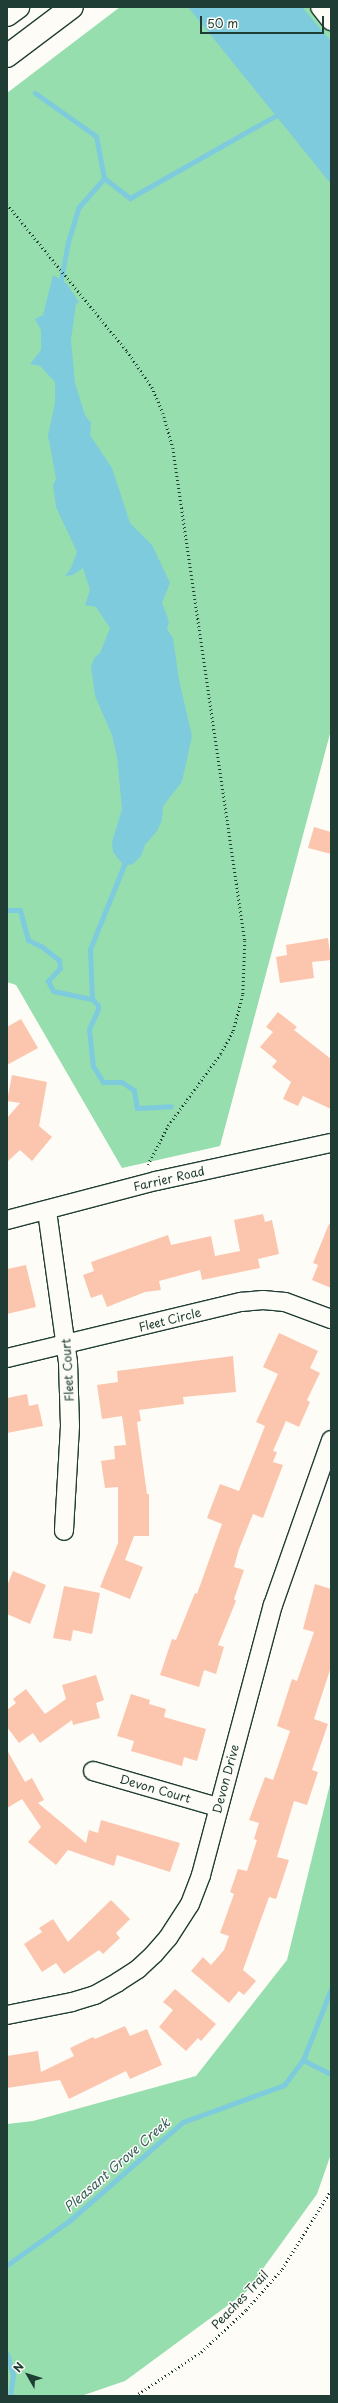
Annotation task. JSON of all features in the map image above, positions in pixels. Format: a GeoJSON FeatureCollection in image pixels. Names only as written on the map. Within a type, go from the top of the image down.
{"type":"FeatureCollection","features":[{"type":"Feature","properties":{"kind":"main road"},"geometry":{"type":"LineString","coordinates":[[7,15],[18,7]]}},
{"type":"Feature","properties":{"kind":"main road"},"geometry":{"type":"LineString","coordinates":[[7,56],[72,7]]}},
{"type":"Feature","properties":{"kind":"street"},"geometry":{"type":"LineString","coordinates":[[320,7],[331,21]]}},
{"type":"Feature","properties":{"kind":"street","name":"Farrier Road"},"geometry":{"type":"LineString","coordinates":[[7,1220],[47,1211],[156,1181],[331,1143]]}},
{"type":"Feature","properties":{"kind":"street","name":"Fleet Court"},"geometry":{"type":"LineString","coordinates":[[47,1211],[67,1344],[70,1426],[64,1531]]}},
{"type":"Feature","properties":{"kind":"street","name":"Fleet Circle"},"geometry":{"type":"LineString","coordinates":[[7,1358],[241,1302],[263,1300],[285,1302],[331,1319]]}},
{"type":"Feature","properties":{"kind":"street","name":"Devon Drive"},"geometry":{"type":"LineString","coordinates":[[7,2015],[49,2009],[95,1995],[138,1969],[168,1938],[190,1904],[273,1605],[331,1440]]}},
{"type":"Feature","properties":{"kind":"street","name":"Devon Court"},"geometry":{"type":"LineString","coordinates":[[93,1771],[218,1807]]}},
{"type":"Feature","properties":{"kind":"path"},"geometry":{"type":"LineString","coordinates":[[7,204],[128,351],[152,387],[163,413],[173,448],[245,941],[244,995],[233,1032],[221,1054],[169,1125],[147,1167]]}},
{"type":"Feature","properties":{"kind":"path","name":"Peaches Trail"},"geometry":{"type":"LineString","coordinates":[[135,2396],[201,2352],[246,2310],[282,2269],[331,2190]]}},
{"type":"Feature","properties":{"kind":"green space"},"geometry":{"type":"Polygon","coordinates":[[[120,7],[331,7],[331,730],[220,1146],[122,1168],[16,985],[7,982],[7,93],[120,7]]]}},
{"type":"Feature","properties":{"kind":"green space"},"geometry":{"type":"Polygon","coordinates":[[[331,1780],[331,2154],[317,2194],[246,2292],[125,2381],[81,2396],[7,2396],[7,2124],[33,2121],[196,2076],[287,1960],[331,1780]]]}},
{"type":"Feature","properties":{"kind":"water"},"geometry":{"type":"Polygon","coordinates":[[[188,7],[302,7],[331,41],[331,184],[188,7]]]}},
{"type":"Feature","properties":{"kind":"water"},"geometry":{"type":"Polygon","coordinates":[[[53,275],[67,284],[79,302],[76,304],[71,340],[75,383],[85,415],[91,423],[90,435],[112,468],[130,523],[152,545],[170,583],[162,603],[169,621],[167,629],[173,638],[179,680],[192,736],[182,782],[163,806],[162,820],[157,831],[145,845],[141,856],[133,864],[124,866],[113,852],[112,842],[122,809],[117,757],[112,735],[95,696],[91,666],[95,657],[100,653],[110,628],[96,607],[85,605],[90,590],[83,568],[73,575],[65,576],[71,568],[77,552],[56,507],[53,485],[56,479],[48,435],[55,403],[55,382],[40,366],[30,364],[41,350],[41,330],[35,319],[43,315],[53,275]]]}},
{"type":"Feature","properties":{"kind":"building"},"geometry":{"type":"Polygon","coordinates":[[[314,827],[331,832],[331,854],[308,848],[314,827]]]}},
{"type":"Feature","properties":{"kind":"building"},"geometry":{"type":"Polygon","coordinates":[[[328,938],[331,960],[312,962],[314,978],[280,983],[276,957],[287,955],[286,945],[328,938]]]}},
{"type":"Feature","properties":{"kind":"building"},"geometry":{"type":"Polygon","coordinates":[[[278,1012],[297,1027],[294,1030],[331,1059],[331,1109],[303,1096],[298,1106],[283,1099],[291,1082],[272,1067],[277,1061],[260,1047],[273,1032],[266,1027],[278,1012]]]}},
{"type":"Feature","properties":{"kind":"building"},"geometry":{"type":"Polygon","coordinates":[[[21,1019],[38,1048],[7,1065],[7,1027],[21,1019]]]}},
{"type":"Feature","properties":{"kind":"building"},"geometry":{"type":"Polygon","coordinates":[[[12,1075],[47,1082],[39,1126],[52,1137],[32,1161],[20,1150],[7,1162],[7,1118],[20,1103],[7,1101],[12,1075]]]}},
{"type":"Feature","properties":{"kind":"building"},"geometry":{"type":"Polygon","coordinates":[[[263,1214],[265,1222],[272,1220],[279,1254],[258,1259],[260,1268],[202,1280],[200,1270],[159,1281],[161,1290],[145,1292],[107,1307],[102,1294],[91,1298],[83,1275],[94,1271],[91,1262],[168,1235],[171,1245],[211,1236],[215,1256],[240,1251],[234,1220],[263,1214]]]}},
{"type":"Feature","properties":{"kind":"building"},"geometry":{"type":"Polygon","coordinates":[[[329,1224],[331,1224],[331,1288],[312,1280],[318,1265],[313,1263],[329,1224]]]}},
{"type":"Feature","properties":{"kind":"building"},"geometry":{"type":"Polygon","coordinates":[[[26,1265],[36,1307],[7,1314],[7,1269],[26,1265]]]}},
{"type":"Feature","properties":{"kind":"building"},"geometry":{"type":"Polygon","coordinates":[[[279,1333],[318,1351],[310,1368],[320,1373],[307,1400],[310,1402],[299,1427],[286,1421],[273,1451],[277,1452],[273,1462],[283,1465],[263,1518],[253,1514],[239,1549],[234,1567],[244,1570],[234,1599],[236,1601],[218,1645],[224,1647],[216,1674],[204,1670],[199,1687],[160,1675],[172,1639],[176,1640],[195,1593],[197,1594],[222,1524],[207,1518],[220,1484],[239,1491],[265,1426],[256,1422],[278,1374],[263,1367],[279,1333]]]}},
{"type":"Feature","properties":{"kind":"building"},"geometry":{"type":"Polygon","coordinates":[[[233,1356],[236,1392],[183,1397],[184,1404],[139,1410],[141,1421],[137,1422],[147,1494],[149,1494],[149,1536],[134,1536],[125,1560],[143,1567],[130,1599],[100,1587],[118,1543],[118,1487],[105,1488],[101,1461],[115,1459],[114,1446],[126,1445],[122,1416],[102,1419],[97,1385],[118,1382],[117,1371],[233,1356]]]}},
{"type":"Feature","properties":{"kind":"building"},"geometry":{"type":"Polygon","coordinates":[[[27,1394],[29,1406],[38,1404],[43,1426],[7,1433],[7,1398],[27,1394]]]}},
{"type":"Feature","properties":{"kind":"building"},"geometry":{"type":"Polygon","coordinates":[[[13,1571],[46,1585],[30,1624],[7,1614],[7,1586],[13,1571]]]}},
{"type":"Feature","properties":{"kind":"building"},"geometry":{"type":"Polygon","coordinates":[[[315,1584],[331,1589],[331,1667],[314,1719],[328,1724],[312,1770],[318,1772],[307,1805],[294,1801],[277,1857],[289,1860],[276,1899],[269,1897],[243,1970],[256,1981],[244,1995],[239,1991],[229,2003],[191,1971],[203,1957],[211,1965],[224,1950],[229,1936],[220,1933],[234,1894],[230,1892],[238,1869],[247,1871],[257,1840],[254,1839],[259,1823],[249,1820],[265,1777],[273,1780],[290,1731],[277,1726],[292,1679],[297,1681],[314,1632],[303,1629],[315,1584]]]}},
{"type":"Feature","properties":{"kind":"building"},"geometry":{"type":"Polygon","coordinates":[[[64,1586],[100,1593],[92,1634],[73,1630],[71,1641],[53,1638],[64,1586]]]}},
{"type":"Feature","properties":{"kind":"building"},"geometry":{"type":"Polygon","coordinates":[[[96,1675],[104,1700],[96,1703],[100,1718],[73,1725],[72,1720],[40,1743],[33,1733],[19,1743],[7,1727],[7,1710],[16,1703],[13,1699],[26,1689],[45,1714],[66,1699],[62,1685],[96,1675]]]}},
{"type":"Feature","properties":{"kind":"building"},"geometry":{"type":"Polygon","coordinates":[[[131,1694],[150,1700],[149,1704],[166,1709],[164,1717],[206,1729],[197,1761],[184,1757],[182,1766],[131,1751],[134,1741],[117,1736],[131,1694]]]}},
{"type":"Feature","properties":{"kind":"building"},"geometry":{"type":"Polygon","coordinates":[[[7,1750],[25,1782],[32,1778],[44,1800],[38,1803],[86,1843],[89,1830],[98,1833],[101,1820],[180,1843],[170,1872],[117,1855],[114,1866],[68,1850],[56,1865],[28,1842],[41,1827],[22,1799],[7,1808],[7,1750]]]}},
{"type":"Feature","properties":{"kind":"building"},"geometry":{"type":"Polygon","coordinates":[[[111,1900],[130,1919],[116,1933],[120,1938],[103,1954],[99,1950],[64,1974],[56,1963],[42,1972],[24,1944],[42,1932],[39,1928],[53,1919],[68,1942],[111,1900]]]}},
{"type":"Feature","properties":{"kind":"building"},"geometry":{"type":"Polygon","coordinates":[[[175,1989],[216,2024],[201,2041],[198,2038],[186,2051],[159,2027],[173,2010],[163,2002],[175,1989]]]}},
{"type":"Feature","properties":{"kind":"building"},"geometry":{"type":"Polygon","coordinates":[[[125,2026],[130,2036],[147,2029],[162,2065],[130,2079],[126,2071],[69,2099],[60,2080],[7,2088],[7,2056],[38,2051],[41,2072],[74,2056],[70,2048],[93,2037],[95,2039],[125,2026]]]}},
{"type":"Feature","properties":{"kind":"waterway"},"geometry":{"type":"LineString","coordinates":[[35,93],[96,136],[104,178],[130,198],[280,113]]}},
{"type":"Feature","properties":{"kind":"waterway"},"geometry":{"type":"LineString","coordinates":[[60,285],[68,242],[79,207],[104,178]]}},
{"type":"Feature","properties":{"kind":"waterway"},"geometry":{"type":"LineString","coordinates":[[126,860],[90,949],[92,999],[98,1005],[98,1009],[89,1029],[93,1066],[103,1082],[122,1082],[134,1090],[137,1108],[171,1106]]}},
{"type":"Feature","properties":{"kind":"waterway"},"geometry":{"type":"LineString","coordinates":[[7,910],[20,910],[28,940],[41,946],[59,960],[60,968],[48,981],[53,991],[92,999]]}},
{"type":"Feature","properties":{"kind":"waterway","name":"Pleasant Grove Creek"},"geometry":{"type":"LineString","coordinates":[[7,2265],[69,2221],[183,2122],[284,2085],[303,2060],[331,1989]]}},
{"type":"Feature","properties":{"kind":"waterway"},"geometry":{"type":"LineString","coordinates":[[303,2060],[331,2074]]}},
{"type":"Feature","properties":{"kind":"waterway"},"geometry":{"type":"LineString","coordinates":[[7,2354],[13,2375],[10,2396]]}}]}
